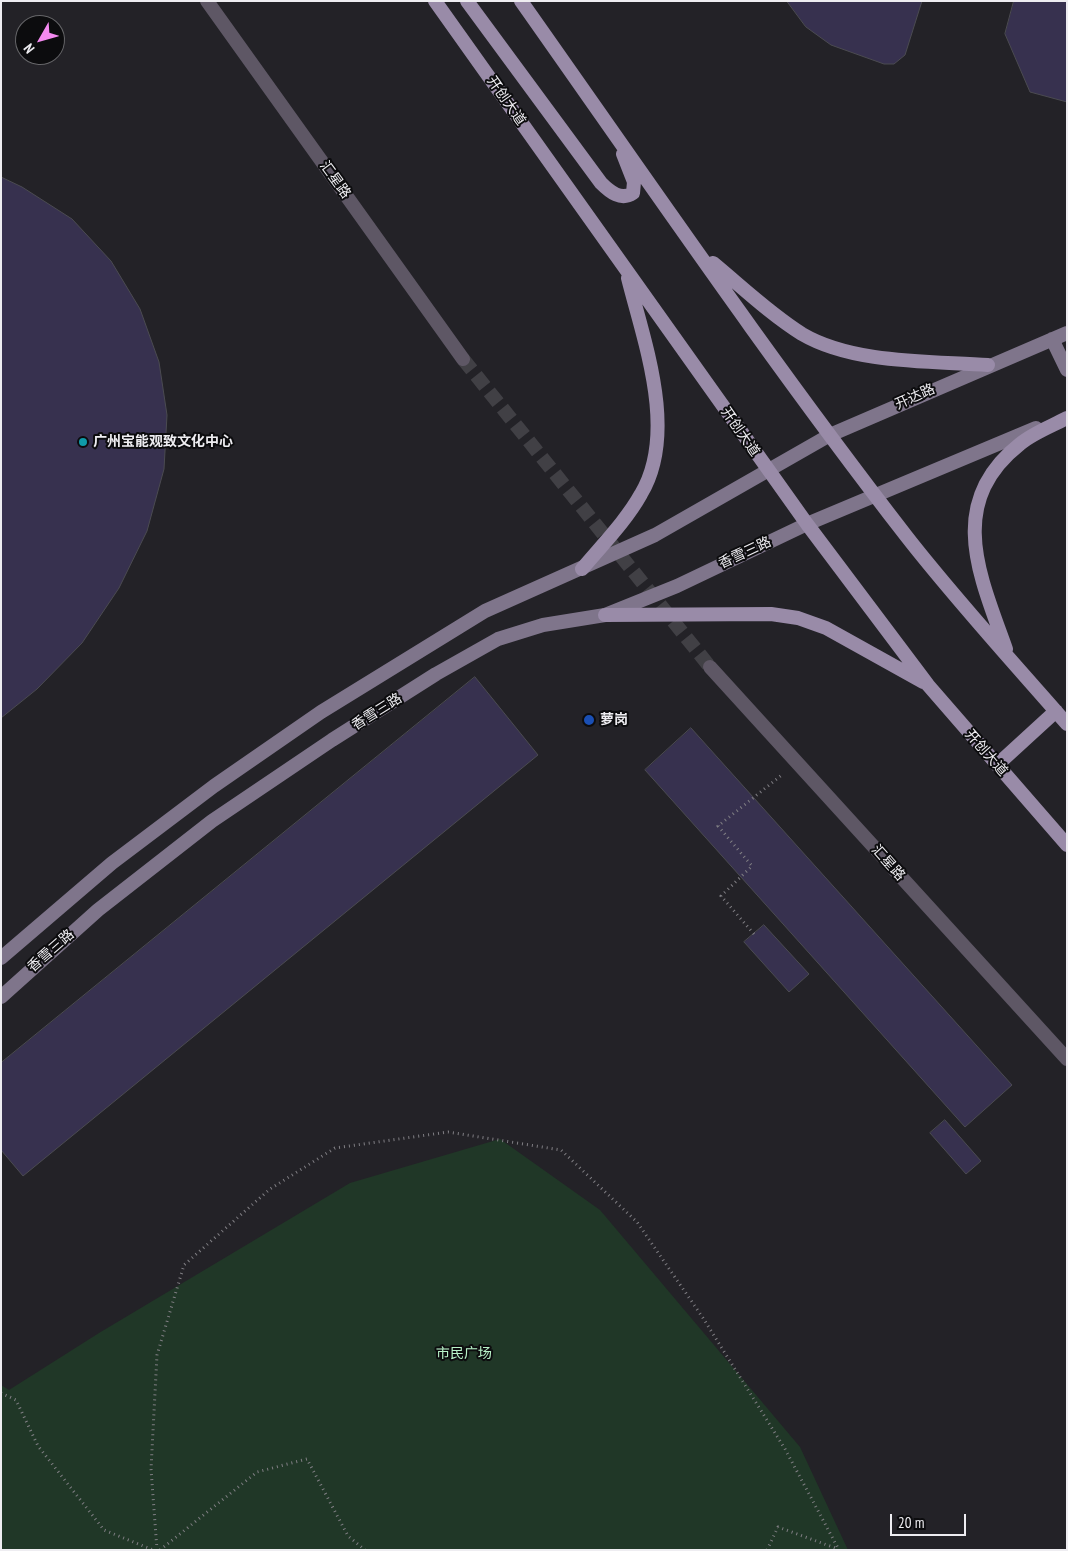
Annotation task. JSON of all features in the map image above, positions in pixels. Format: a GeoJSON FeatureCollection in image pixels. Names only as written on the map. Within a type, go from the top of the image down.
{"type":"FeatureCollection","features":[{"type":"Feature","properties":{"kind":"main road","name":"开创大道"},"geometry":{"type":"LineString","coordinates":[[435,1],[807,524],[928,685],[1067,845]]}},
{"type":"Feature","properties":{"kind":"main road"},"geometry":{"type":"LineString","coordinates":[[467,1],[601,183],[610,192],[619,196],[628,196],[633,193],[634,182],[613,131]]}},
{"type":"Feature","properties":{"kind":"main road"},"geometry":{"type":"LineString","coordinates":[[520,1],[830,435],[876,496],[908,538],[1067,724]]}},
{"type":"Feature","properties":{"kind":"main road"},"geometry":{"type":"LineString","coordinates":[[698,251],[772,312],[803,334],[832,348],[872,356],[988,365]]}},
{"type":"Feature","properties":{"kind":"main road"},"geometry":{"type":"LineString","coordinates":[[582,569],[642,494],[654,466],[657,399],[626,270]]}},
{"type":"Feature","properties":{"kind":"main road","name":"开达路"},"geometry":{"type":"LineString","coordinates":[[767,470],[830,435],[988,365],[1067,333]]}},
{"type":"Feature","properties":{"kind":"main road"},"geometry":{"type":"LineString","coordinates":[[1052,339],[1067,370]]}},
{"type":"Feature","properties":{"kind":"main road"},"geometry":{"type":"LineString","coordinates":[[807,524],[1067,417]]}},
{"type":"Feature","properties":{"kind":"main road"},"geometry":{"type":"LineString","coordinates":[[1008,657],[986,593],[974,548],[974,522],[981,492],[998,466],[1020,443],[1067,417]]}},
{"type":"Feature","properties":{"kind":"main road","name":"香雪三路"},"geometry":{"type":"LineString","coordinates":[[1,958],[112,863],[214,786],[321,712],[485,611],[655,535],[767,470]]}},
{"type":"Feature","properties":{"kind":"main road","name":"香雪三路"},"geometry":{"type":"LineString","coordinates":[[1,997],[98,910],[212,821],[332,740],[436,674],[498,639],[543,625],[605,615],[677,586],[807,524]]}},
{"type":"Feature","properties":{"kind":"main road"},"geometry":{"type":"LineString","coordinates":[[605,615],[772,614],[798,618],[826,628],[928,685]]}},
{"type":"Feature","properties":{"kind":"main road"},"geometry":{"type":"LineString","coordinates":[[997,765],[1056,711]]}},
{"type":"Feature","properties":{"kind":"street","name":"汇星路"},"geometry":{"type":"LineString","coordinates":[[207,1],[464,359]]}},
{"type":"Feature","properties":{"kind":"street","name":"汇星路"},"geometry":{"type":"LineString","coordinates":[[710,667],[1067,1059]]}},
{"type":"Feature","properties":{"kind":"path"},"geometry":{"type":"LineString","coordinates":[[754,934],[721,896],[752,866],[718,826],[797,763]]}},
{"type":"Feature","properties":{"kind":"path"},"geometry":{"type":"LineString","coordinates":[[159,1550],[151,1469],[157,1355],[184,1264],[270,1189],[335,1148],[448,1132],[561,1150],[637,1222],[703,1318],[785,1449],[838,1549]]}},
{"type":"Feature","properties":{"kind":"path"},"geometry":{"type":"LineString","coordinates":[[1,1393],[16,1400],[38,1446],[104,1530],[153,1550]]}},
{"type":"Feature","properties":{"kind":"path"},"geometry":{"type":"LineString","coordinates":[[159,1550],[257,1472],[307,1460],[348,1536],[365,1550]]}},
{"type":"Feature","properties":{"kind":"path"},"geometry":{"type":"LineString","coordinates":[[767,1550],[778,1527],[838,1549]]}},
{"type":"Feature","properties":{"kind":"green space","name":"市民广场"},"geometry":{"type":"Polygon","coordinates":[[[500,1139],[600,1210],[800,1447],[848,1550],[1,1550],[1,1385],[9,1390],[99,1333],[350,1183],[500,1139]]]}},
{"type":"Feature","properties":{"kind":"building"},"geometry":{"type":"Polygon","coordinates":[[[787,1],[922,1],[905,55],[894,64],[884,64],[831,45],[806,27],[787,1]]]}},
{"type":"Feature","properties":{"kind":"building"},"geometry":{"type":"Polygon","coordinates":[[[1014,1],[1067,1],[1067,102],[1030,92],[1005,34],[1014,1]]]}},
{"type":"Feature","properties":{"kind":"building","name":"广州宝能观致文化中心"},"geometry":{"type":"Polygon","coordinates":[[[1,177],[22,187],[72,219],[111,261],[140,309],[159,362],[167,415],[164,469],[147,531],[119,588],[82,643],[37,689],[1,718],[1,177]]]}},
{"type":"Feature","properties":{"kind":"building"},"geometry":{"type":"Polygon","coordinates":[[[475,677],[538,755],[23,1176],[1,1150],[1,1063],[475,677]]]}},
{"type":"Feature","properties":{"kind":"building"},"geometry":{"type":"Polygon","coordinates":[[[691,728],[1012,1085],[965,1127],[645,770],[691,728]]]}},
{"type":"Feature","properties":{"kind":"building"},"geometry":{"type":"Polygon","coordinates":[[[764,925],[809,974],[789,992],[744,942],[764,925]]]}},
{"type":"Feature","properties":{"kind":"building"},"geometry":{"type":"Polygon","coordinates":[[[945,1120],[981,1161],[966,1174],[930,1133],[945,1120]]]}},
{"type":"Feature","properties":{"kind":"tunnel"},"geometry":{"type":"LineString","coordinates":[[463,359],[710,667]]}},
{"type":"Feature","properties":{"kind":"place","name":"广州宝能观致文化中心"},"geometry":{"type":"Point","coordinates":[83,442]}},
{"type":"Feature","properties":{"kind":"place","name":"萝岗"},"geometry":{"type":"Point","coordinates":[589,720]}}]}
